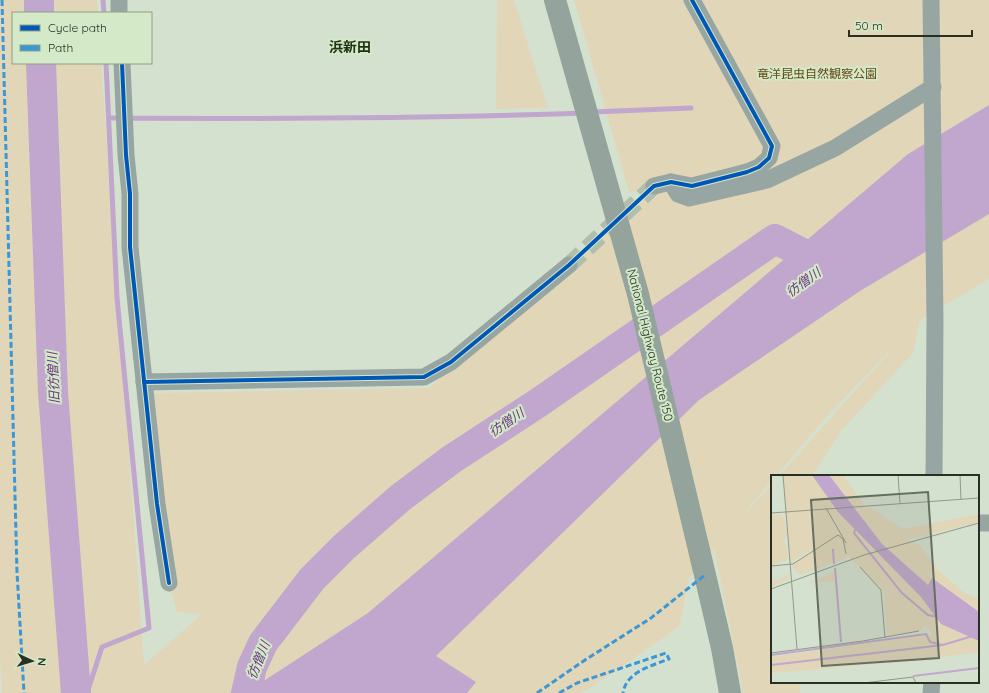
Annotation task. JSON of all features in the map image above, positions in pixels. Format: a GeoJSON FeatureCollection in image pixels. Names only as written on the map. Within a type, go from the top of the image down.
{"type":"FeatureCollection","features":[{"type":"Feature","properties":{"kind":"highway","name":"National Highway Route 150"},"geometry":{"type":"LineString","coordinates":[[555,0],[638,294],[699,547],[722,648],[730,693]]}},
{"type":"Feature","properties":{"kind":"street"},"geometry":{"type":"LineString","coordinates":[[119,0],[119,12]]}},
{"type":"Feature","properties":{"kind":"street"},"geometry":{"type":"LineString","coordinates":[[654,186],[671,182],[692,186],[747,172],[759,167],[769,158],[772,146],[692,0]]}},
{"type":"Feature","properties":{"kind":"street"},"geometry":{"type":"LineString","coordinates":[[931,0],[935,320],[934,475]]}},
{"type":"Feature","properties":{"kind":"street"},"geometry":{"type":"LineString","coordinates":[[122,64],[126,155],[130,194],[130,247],[157,504],[169,583]]}},
{"type":"Feature","properties":{"kind":"street"},"geometry":{"type":"LineString","coordinates":[[671,182],[678,194],[689,198],[767,180],[835,148],[932,87]]}},
{"type":"Feature","properties":{"kind":"street"},"geometry":{"type":"LineString","coordinates":[[144,382],[424,377],[451,362],[569,265]]}},
{"type":"Feature","properties":{"kind":"street"},"geometry":{"type":"LineString","coordinates":[[931,693],[932,683]]}},
{"type":"Feature","properties":{"kind":"green space","name":"竜洋昆虫自然観察公園"},"geometry":{"type":"Polygon","coordinates":[[[0,0],[97,0],[98,12],[12,12],[12,64],[101,64],[144,665],[202,614],[177,612],[169,583],[153,393],[429,388],[649,191],[629,192],[574,0],[989,0],[989,279],[920,320],[913,353],[841,431],[813,475],[780,475],[906,334],[828,415],[777,475],[771,475],[771,481],[731,529],[771,485],[771,683],[799,683],[800,693],[743,693],[714,548],[689,578],[679,627],[593,686],[580,693],[2,693],[0,658],[0,0]]]}},
{"type":"Feature","properties":{"kind":"green space"},"geometry":{"type":"Polygon","coordinates":[[[497,0],[514,0],[548,108],[496,109],[497,0]]]}},
{"type":"Feature","properties":{"kind":"water"},"geometry":{"type":"Polygon","coordinates":[[[989,105],[989,214],[860,291],[699,400],[436,656],[476,682],[467,693],[245,693],[368,613],[908,154],[989,105]]]}},
{"type":"Feature","properties":{"kind":"waterway","name":"旧彷僧川"},"geometry":{"type":"LineString","coordinates":[[39,0],[39,12]]}},
{"type":"Feature","properties":{"kind":"waterway"},"geometry":{"type":"LineString","coordinates":[[103,0],[104,12]]}},
{"type":"Feature","properties":{"kind":"waterway","name":"旧彷僧川"},"geometry":{"type":"LineString","coordinates":[[41,64],[53,392],[76,693]]}},
{"type":"Feature","properties":{"kind":"waterway"},"geometry":{"type":"LineString","coordinates":[[87,693],[102,647],[149,628],[117,298],[106,64]]}},
{"type":"Feature","properties":{"kind":"waterway"},"geometry":{"type":"LineString","coordinates":[[592,112],[691,108]]}},
{"type":"Feature","properties":{"kind":"waterway"},"geometry":{"type":"LineString","coordinates":[[109,118],[345,118],[582,113]]}},
{"type":"Feature","properties":{"kind":"waterway","name":"彷僧川"},"geometry":{"type":"LineString","coordinates":[[246,693],[252,667],[263,643],[312,579],[344,547],[400,498],[452,459],[538,403],[775,239],[826,265]]}},
{"type":"Feature","properties":{"kind":"tunnel"},"geometry":{"type":"LineString","coordinates":[[569,265],[654,186]]}},
{"type":"Feature","properties":{"kind":"marked path"},"geometry":{"type":"LineString","coordinates":[[2,0],[17,572],[24,693]]}},
{"type":"Feature","properties":{"kind":"marked path"},"geometry":{"type":"LineString","coordinates":[[537,693],[651,618],[705,575]]}},
{"type":"Feature","properties":{"kind":"marked path"},"geometry":{"type":"LineString","coordinates":[[559,693],[577,683],[666,653],[669,659],[647,667],[634,675],[625,686],[623,693]]}},
{"type":"Feature","properties":{"kind":"cycle path"},"geometry":{"type":"LineString","coordinates":[[144,382],[424,377],[451,362],[569,265],[654,186],[671,182],[692,186],[747,172],[759,167],[769,158],[772,146],[692,0]]}},
{"type":"Feature","properties":{"kind":"cycle path"},"geometry":{"type":"LineString","coordinates":[[122,64],[126,155],[130,194],[130,247],[157,504],[169,583]]}},
{"type":"Feature","properties":{"kind":"district","name":"浜新田"},"geometry":{"type":"Point","coordinates":[350,47]}}]}
